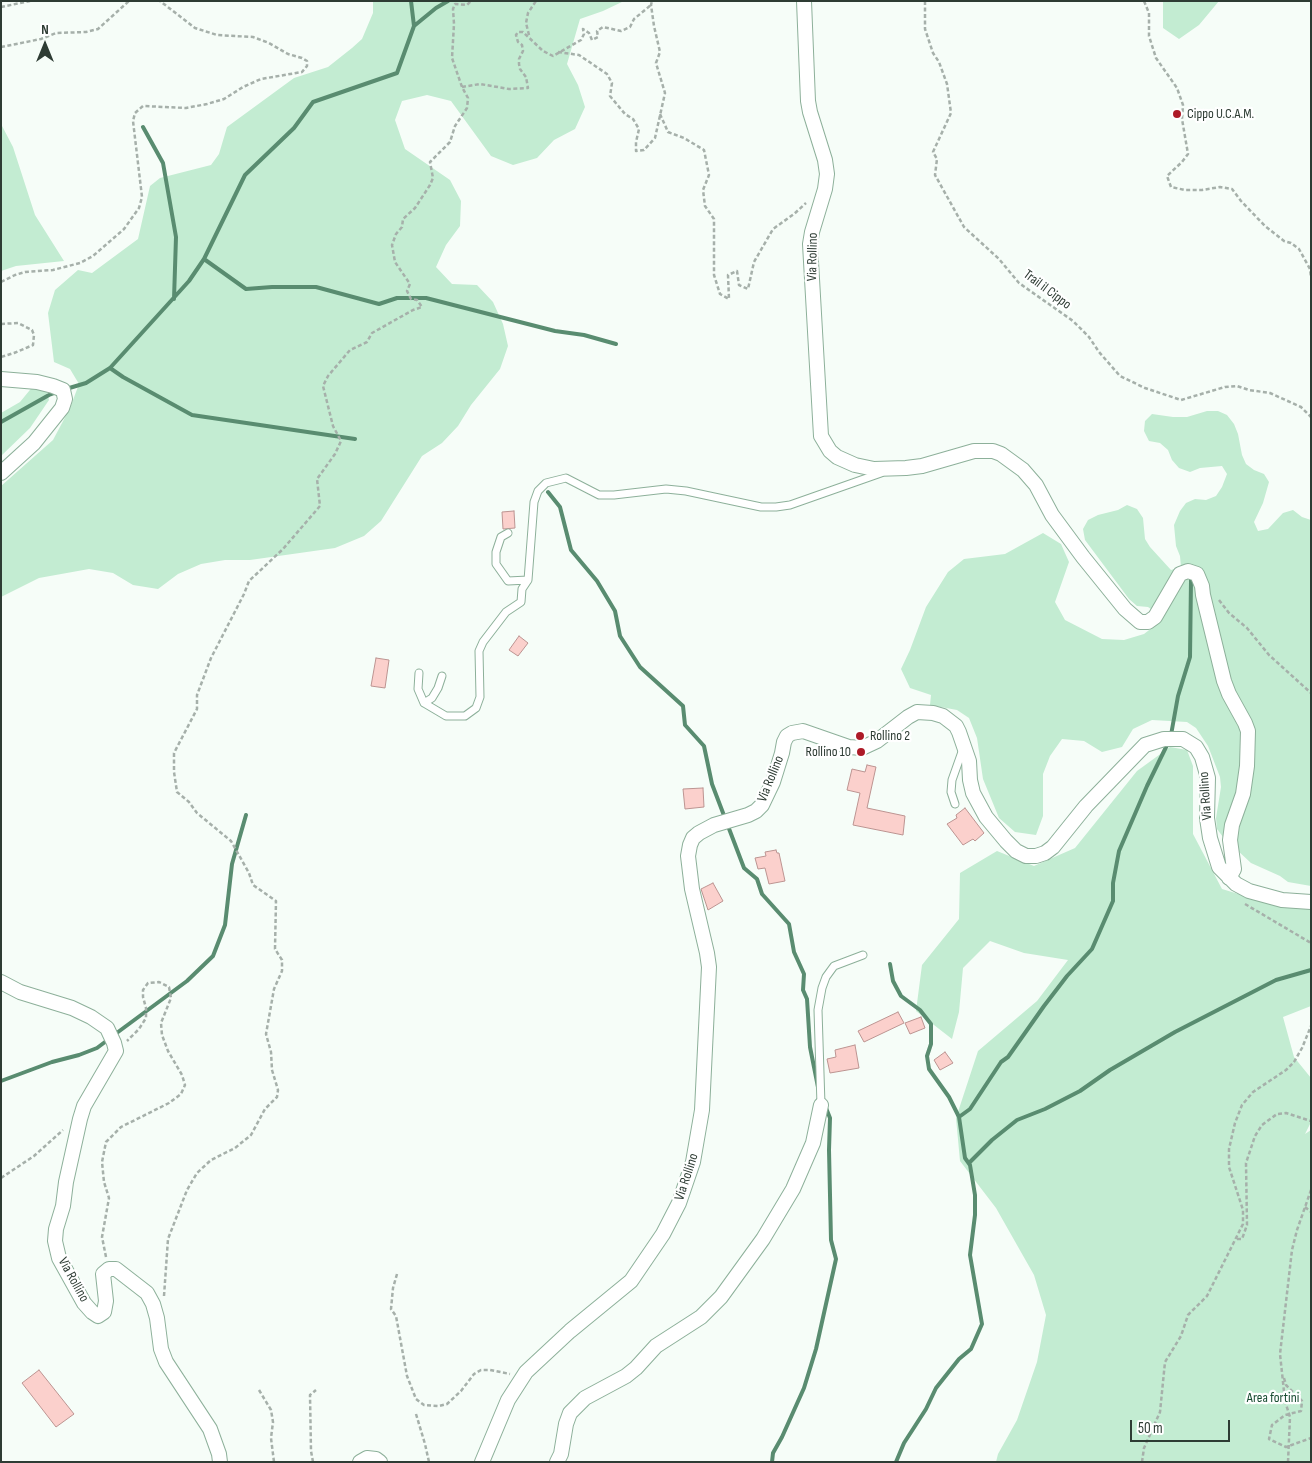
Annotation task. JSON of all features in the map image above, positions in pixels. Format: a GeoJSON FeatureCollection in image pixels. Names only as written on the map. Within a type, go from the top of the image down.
{"type":"FeatureCollection","features":[{"type":"Feature","properties":{"kind":"street","name":"Via Rollino"},"geometry":{"type":"LineString","coordinates":[[804,1],[808,101],[825,160],[827,174],[825,190],[810,244],[821,436],[830,451],[846,462],[874,469],[890,470],[922,466],[964,453],[983,450],[993,451],[1011,460],[1024,470],[1036,485],[1052,515],[1125,610],[1140,622],[1148,622],[1155,617],[1180,574],[1188,571],[1198,574],[1224,681],[1248,731],[1244,794],[1232,825],[1230,840],[1234,869],[1229,878]]}},
{"type":"Feature","properties":{"kind":"street"},"geometry":{"type":"LineString","coordinates":[[1,379],[37,382],[53,386],[63,390],[65,399],[62,408],[34,443],[1,473]]}},
{"type":"Feature","properties":{"kind":"street","name":"Via Rollino"},"geometry":{"type":"LineString","coordinates":[[482,1462],[508,1400],[526,1372],[570,1331],[631,1281],[663,1234],[679,1203],[687,1183],[698,1140],[702,1110],[709,967],[692,889],[688,856],[690,846],[693,838],[699,832],[714,825],[741,818],[756,811],[762,805],[773,782],[787,736],[803,731],[849,747],[862,748],[877,741],[908,717],[918,712],[938,714],[956,726],[969,761],[973,793],[986,817],[1016,851],[1026,856],[1036,856],[1052,848],[1086,806],[1145,745],[1164,739],[1183,739],[1196,747],[1202,757],[1208,778],[1207,818],[1210,838],[1219,867],[1229,878],[1249,891],[1282,900],[1311,902]]}},
{"type":"Feature","properties":{"kind":"street"},"geometry":{"type":"LineString","coordinates":[[1,982],[20,992],[72,1008],[91,1018],[107,1028],[116,1051]]}},
{"type":"Feature","properties":{"kind":"street","name":"Via Rollino"},"geometry":{"type":"LineString","coordinates":[[108,1269],[103,1274],[106,1301],[104,1312],[98,1316],[84,1303],[58,1258],[55,1241],[84,1106],[116,1051]]}},
{"type":"Feature","properties":{"kind":"street"},"geometry":{"type":"LineString","coordinates":[[557,1462],[561,1454],[566,1424],[570,1413],[585,1398],[626,1376],[656,1346],[701,1317],[721,1297],[763,1239],[794,1189],[813,1143],[821,1105]]}},
{"type":"Feature","properties":{"kind":"street"},"geometry":{"type":"LineString","coordinates":[[108,1269],[116,1269],[147,1293],[157,1318],[161,1350],[166,1362],[210,1429],[220,1462]]}},
{"type":"Feature","properties":{"kind":"street"},"geometry":{"type":"LineString","coordinates":[[360,1462],[367,1458],[376,1459],[380,1462]]}},
{"type":"Feature","properties":{"kind":"lane","name":"Via Rollino"},"geometry":{"type":"LineString","coordinates":[[424,703],[446,716],[465,716],[476,708],[480,697],[479,651],[506,612],[521,602],[522,589],[528,580],[534,502],[538,491],[546,483],[566,478],[599,495],[666,489],[776,507],[790,505],[890,470]]}},
{"type":"Feature","properties":{"kind":"lane"},"geometry":{"type":"LineString","coordinates":[[508,534],[501,537],[496,552],[496,564],[508,581],[528,580]]}},
{"type":"Feature","properties":{"kind":"lane"},"geometry":{"type":"LineString","coordinates":[[420,673],[418,690],[424,703],[432,698],[442,676]]}},
{"type":"Feature","properties":{"kind":"lane"},"geometry":{"type":"LineString","coordinates":[[955,804],[951,792],[952,780],[964,746]]}},
{"type":"Feature","properties":{"kind":"lane"},"geometry":{"type":"LineString","coordinates":[[821,1105],[818,1010],[822,988],[826,977],[834,966],[863,955]]}},
{"type":"Feature","properties":{"kind":"path"},"geometry":{"type":"LineString","coordinates":[[1,7],[30,1]]}},
{"type":"Feature","properties":{"kind":"path"},"geometry":{"type":"LineString","coordinates":[[1,47],[42,39],[56,33],[86,32],[98,29],[129,1]]}},
{"type":"Feature","properties":{"kind":"path"},"geometry":{"type":"LineString","coordinates":[[1,282],[16,275],[53,270],[80,263],[93,256],[124,229],[139,208],[142,197],[133,121],[135,113],[143,106],[186,108],[207,104],[224,99],[243,87],[261,79],[302,72],[307,66],[307,61],[302,58],[288,54],[269,43],[253,37],[217,35],[195,28],[160,1]]}},
{"type":"Feature","properties":{"kind":"path"},"geometry":{"type":"LineString","coordinates":[[164,1300],[168,1239],[187,1190],[197,1174],[211,1160],[235,1148],[251,1135],[265,1109],[277,1098],[278,1090],[272,1070],[271,1052],[266,1034],[274,989],[282,971],[282,960],[276,949],[276,901],[254,885],[250,873],[231,841],[197,813],[189,802],[176,792],[174,753],[197,709],[197,696],[211,658],[244,594],[249,580],[283,549],[320,506],[317,479],[335,454],[341,441],[329,414],[327,397],[323,386],[328,376],[350,350],[367,342],[372,333],[422,307],[417,300],[411,299],[406,291],[410,284],[395,262],[392,245],[396,234],[402,227],[404,219],[415,208],[433,178],[430,162],[450,142],[455,126],[467,108],[468,98],[452,58],[453,9],[455,4],[467,5],[471,1]]}},
{"type":"Feature","properties":{"kind":"path"},"geometry":{"type":"LineString","coordinates":[[529,37],[526,23],[528,12],[536,1]]}},
{"type":"Feature","properties":{"kind":"path","name":"Trail il Cippo"},"geometry":{"type":"LineString","coordinates":[[924,1],[924,30],[946,84],[950,113],[933,152],[937,159],[935,175],[964,227],[999,259],[1019,284],[1073,321],[1089,337],[1099,352],[1120,376],[1145,388],[1181,400],[1225,387],[1237,386],[1270,393],[1301,407],[1311,417]]}},
{"type":"Feature","properties":{"kind":"path"},"geometry":{"type":"LineString","coordinates":[[1144,1],[1149,13],[1149,36],[1156,58],[1177,88],[1183,104],[1182,120],[1188,154],[1167,176],[1171,187],[1185,190],[1202,190],[1220,186],[1232,189],[1266,226],[1284,241],[1291,243],[1299,249],[1310,268],[1311,278]]}},
{"type":"Feature","properties":{"kind":"path"},"geometry":{"type":"LineString","coordinates":[[462,87],[480,84],[509,88],[528,88],[526,77],[520,69],[519,59],[523,51],[516,35],[518,32],[523,32],[544,51],[553,56],[581,40],[584,34],[583,30],[588,33],[592,40],[598,37],[598,31],[603,27],[621,31],[630,27],[634,19],[652,3]]}},
{"type":"Feature","properties":{"kind":"path"},"geometry":{"type":"LineString","coordinates":[[558,52],[579,55],[608,74],[612,83],[610,96],[639,129],[636,151],[644,150],[655,138],[665,93],[656,63],[660,52],[652,3]]}},
{"type":"Feature","properties":{"kind":"path"},"geometry":{"type":"LineString","coordinates":[[660,114],[668,132],[684,138],[704,150],[709,174],[703,190],[705,206],[714,219],[714,276],[720,294],[730,299],[728,276],[737,271],[739,285],[748,289],[754,262],[773,229],[806,203],[812,206],[814,224]]}},
{"type":"Feature","properties":{"kind":"path"},"geometry":{"type":"LineString","coordinates":[[1,324],[18,323],[32,330],[34,335],[32,345],[14,354],[1,357]]}},
{"type":"Feature","properties":{"kind":"path"},"geometry":{"type":"LineString","coordinates":[[1218,599],[1229,613],[1247,628],[1269,655],[1311,693]]}},
{"type":"Feature","properties":{"kind":"path"},"geometry":{"type":"LineString","coordinates":[[1242,900],[1248,907],[1311,943]]}},
{"type":"Feature","properties":{"kind":"path"},"geometry":{"type":"LineString","coordinates":[[108,1269],[102,1237],[110,1198],[104,1182],[102,1162],[106,1142],[121,1127],[169,1104],[181,1094],[185,1085],[182,1074],[168,1051],[162,1035],[161,1023],[171,998],[169,987],[159,982],[148,983],[143,990],[146,1018],[139,1029],[116,1051]]}},
{"type":"Feature","properties":{"kind":"path"},"geometry":{"type":"LineString","coordinates":[[1142,1462],[1144,1448],[1160,1412],[1165,1362],[1181,1336],[1188,1315],[1207,1296],[1243,1224],[1244,1216],[1229,1167],[1229,1149],[1235,1123],[1242,1105],[1253,1092],[1286,1070],[1294,1062],[1311,1026]]}},
{"type":"Feature","properties":{"kind":"path"},"geometry":{"type":"LineString","coordinates":[[1237,1239],[1242,1239],[1248,1225],[1246,1162],[1255,1136],[1262,1125],[1277,1114],[1286,1113],[1311,1120]]}},
{"type":"Feature","properties":{"kind":"path"},"geometry":{"type":"LineString","coordinates":[[1,1178],[34,1156],[68,1126]]}},
{"type":"Feature","properties":{"kind":"path"},"geometry":{"type":"LineString","coordinates":[[1288,1462],[1289,1414],[1285,1401],[1281,1345],[1292,1250],[1311,1190]]}},
{"type":"Feature","properties":{"kind":"path"},"geometry":{"type":"LineString","coordinates":[[1305,1207],[1311,1212]]}},
{"type":"Feature","properties":{"kind":"path"},"geometry":{"type":"LineString","coordinates":[[397,1274],[393,1288],[391,1309],[396,1316],[401,1349],[416,1399],[424,1405],[431,1407],[447,1404],[461,1391],[474,1374],[481,1370],[510,1374],[526,1372]]}},
{"type":"Feature","properties":{"kind":"path"},"geometry":{"type":"LineString","coordinates":[[1282,1369],[1286,1385],[1302,1401],[1301,1410],[1289,1414],[1272,1425],[1270,1439],[1286,1447],[1311,1438]]}},
{"type":"Feature","properties":{"kind":"path"},"geometry":{"type":"LineString","coordinates":[[258,1390],[271,1410],[273,1422],[271,1438],[274,1462]]}},
{"type":"Feature","properties":{"kind":"path"},"geometry":{"type":"LineString","coordinates":[[313,1462],[311,1451],[310,1395],[316,1390]]}},
{"type":"Feature","properties":{"kind":"path"},"geometry":{"type":"LineString","coordinates":[[416,1414],[428,1462]]}},
{"type":"Feature","properties":{"kind":"green space"},"geometry":{"type":"Polygon","coordinates":[[[373,1],[624,1],[580,19],[567,64],[578,85],[585,107],[575,129],[554,140],[537,158],[513,165],[491,156],[451,101],[427,95],[402,101],[395,120],[405,149],[450,180],[461,201],[460,226],[446,245],[436,267],[452,284],[477,285],[493,302],[503,324],[508,346],[500,369],[471,405],[458,426],[442,443],[422,456],[381,521],[364,536],[335,548],[250,560],[225,560],[201,564],[178,574],[158,589],[133,585],[113,573],[89,569],[39,578],[1,597],[1,486],[53,440],[70,408],[79,384],[70,369],[54,362],[48,313],[55,290],[78,270],[92,273],[138,239],[150,186],[160,178],[211,165],[219,154],[227,127],[294,78],[328,67],[362,39],[373,13],[373,1]]]}},
{"type":"Feature","properties":{"kind":"green space"},"geometry":{"type":"Polygon","coordinates":[[[1163,1],[1219,1],[1199,25],[1179,39],[1163,28],[1163,1]]]}},
{"type":"Feature","properties":{"kind":"green space"},"geometry":{"type":"Polygon","coordinates":[[[1,124],[13,147],[35,215],[64,261],[16,266],[1,271],[1,124]]]}},
{"type":"Feature","properties":{"kind":"green space"},"geometry":{"type":"Polygon","coordinates":[[[34,385],[46,389],[49,400],[30,428],[1,456],[1,413],[20,402],[34,385]]]}},
{"type":"Feature","properties":{"kind":"green space"},"geometry":{"type":"Polygon","coordinates":[[[1207,411],[1218,411],[1227,415],[1234,424],[1238,434],[1242,455],[1246,464],[1264,474],[1269,482],[1263,503],[1254,522],[1258,531],[1268,529],[1283,513],[1293,510],[1302,517],[1311,520],[1311,886],[1288,882],[1280,876],[1251,863],[1223,837],[1217,829],[1216,818],[1221,787],[1220,777],[1208,746],[1196,728],[1187,722],[1152,720],[1133,729],[1122,747],[1102,752],[1084,741],[1062,739],[1050,756],[1043,774],[1043,816],[1036,835],[1015,832],[999,818],[983,779],[977,738],[969,718],[957,710],[930,705],[931,695],[910,688],[901,669],[926,607],[948,572],[964,559],[1005,554],[1043,533],[1061,544],[1069,562],[1055,602],[1065,620],[1102,639],[1124,640],[1144,634],[1157,624],[1157,613],[1148,607],[1137,606],[1129,599],[1085,540],[1083,529],[1088,520],[1127,505],[1137,509],[1143,518],[1145,539],[1150,547],[1171,570],[1181,567],[1174,525],[1180,511],[1186,503],[1195,499],[1206,500],[1216,496],[1227,474],[1222,466],[1200,468],[1190,472],[1179,468],[1172,460],[1168,450],[1160,443],[1149,441],[1144,431],[1145,421],[1152,414],[1187,417],[1207,411]]]}},
{"type":"Feature","properties":{"kind":"green space","name":"Area fortini"},"geometry":{"type":"Polygon","coordinates":[[[1170,747],[1187,750],[1193,766],[1193,834],[1222,889],[1275,905],[1311,905],[1311,1006],[1283,1017],[1294,1057],[1311,1078],[1311,1122],[1305,1134],[1311,1130],[1311,1462],[996,1462],[998,1454],[1017,1420],[1037,1362],[1046,1315],[1034,1275],[996,1208],[960,1161],[956,1118],[978,1051],[1037,1001],[1068,960],[1024,953],[990,941],[963,968],[959,1012],[952,1039],[916,1011],[922,965],[959,919],[960,873],[997,851],[1034,866],[1075,848],[1137,771],[1170,747]]]}},
{"type":"Feature","properties":{"kind":"building"},"geometry":{"type":"Polygon","coordinates":[[[514,511],[515,528],[503,529],[502,512],[514,511]]]}},
{"type":"Feature","properties":{"kind":"building"},"geometry":{"type":"Polygon","coordinates":[[[519,636],[528,643],[518,656],[509,650],[519,636]]]}},
{"type":"Feature","properties":{"kind":"building"},"geometry":{"type":"Polygon","coordinates":[[[376,658],[389,660],[385,688],[371,686],[376,658]]]}},
{"type":"Feature","properties":{"kind":"building"},"geometry":{"type":"Polygon","coordinates":[[[867,765],[876,767],[867,808],[905,816],[903,835],[853,825],[860,793],[847,790],[852,769],[865,772],[867,765]]]}},
{"type":"Feature","properties":{"kind":"building"},"geometry":{"type":"Polygon","coordinates":[[[703,788],[704,807],[685,809],[683,789],[703,788]]]}},
{"type":"Feature","properties":{"kind":"building"},"geometry":{"type":"Polygon","coordinates":[[[965,808],[984,833],[975,841],[973,839],[963,845],[947,824],[957,818],[956,815],[965,808]]]}},
{"type":"Feature","properties":{"kind":"building"},"geometry":{"type":"Polygon","coordinates":[[[776,850],[779,853],[785,881],[769,884],[765,868],[758,869],[755,858],[766,856],[765,852],[776,850]]]}},
{"type":"Feature","properties":{"kind":"building"},"geometry":{"type":"Polygon","coordinates":[[[713,883],[723,901],[708,910],[701,889],[713,883]]]}},
{"type":"Feature","properties":{"kind":"building"},"geometry":{"type":"Polygon","coordinates":[[[898,1012],[904,1023],[864,1042],[858,1031],[898,1012]]]}},
{"type":"Feature","properties":{"kind":"building"},"geometry":{"type":"Polygon","coordinates":[[[921,1017],[925,1028],[910,1034],[905,1023],[921,1017]]]}},
{"type":"Feature","properties":{"kind":"building"},"geometry":{"type":"Polygon","coordinates":[[[855,1045],[859,1068],[830,1073],[827,1059],[836,1057],[835,1050],[855,1045]]]}},
{"type":"Feature","properties":{"kind":"building"},"geometry":{"type":"Polygon","coordinates":[[[945,1052],[953,1063],[940,1070],[934,1060],[945,1052]]]}},
{"type":"Feature","properties":{"kind":"building"},"geometry":{"type":"Polygon","coordinates":[[[39,1370],[74,1414],[56,1427],[22,1383],[39,1370]]]}},
{"type":"Feature","properties":{"kind":"waterway"},"geometry":{"type":"LineString","coordinates":[[411,1],[414,26]]}},
{"type":"Feature","properties":{"kind":"waterway"},"geometry":{"type":"LineString","coordinates":[[66,389],[86,383],[110,368],[189,281],[204,259],[245,175],[294,128],[313,102],[397,73],[414,26],[448,1]]}},
{"type":"Feature","properties":{"kind":"waterway"},"geometry":{"type":"LineString","coordinates":[[143,127],[163,163],[176,237],[174,299]]}},
{"type":"Feature","properties":{"kind":"waterway"},"geometry":{"type":"LineString","coordinates":[[204,259],[246,289],[316,287],[379,304],[397,298],[426,298],[555,331],[584,335],[616,344]]}},
{"type":"Feature","properties":{"kind":"waterway"},"geometry":{"type":"LineString","coordinates":[[110,368],[192,415],[355,439]]}},
{"type":"Feature","properties":{"kind":"waterway"},"geometry":{"type":"LineString","coordinates":[[1,422],[57,392]]}},
{"type":"Feature","properties":{"kind":"waterway"},"geometry":{"type":"LineString","coordinates":[[548,492],[560,507],[571,550],[597,581],[615,611],[620,636],[640,667],[683,706],[685,725],[704,746],[712,784],[744,868],[757,879],[762,894],[789,924],[794,952],[804,974],[803,990],[807,999],[810,1047],[818,1087]]}},
{"type":"Feature","properties":{"kind":"waterway"},"geometry":{"type":"LineString","coordinates":[[1171,735],[1178,696],[1190,657],[1191,580]]}},
{"type":"Feature","properties":{"kind":"waterway"},"geometry":{"type":"LineString","coordinates":[[959,1117],[970,1109],[1001,1062],[1008,1057],[1067,976],[1092,949],[1113,901],[1113,883],[1119,851],[1169,741]]}},
{"type":"Feature","properties":{"kind":"waterway"},"geometry":{"type":"LineString","coordinates":[[114,1035],[187,981],[213,956],[225,925],[232,864],[246,815]]}},
{"type":"Feature","properties":{"kind":"waterway"},"geometry":{"type":"LineString","coordinates":[[890,964],[893,981],[901,996],[920,1010],[931,1024],[931,1044],[927,1056],[929,1069],[949,1097],[959,1117],[965,1158],[970,1165],[975,1195],[975,1215],[970,1255],[982,1324],[971,1349],[959,1359],[936,1388],[926,1409],[904,1443],[896,1462]]}},
{"type":"Feature","properties":{"kind":"waterway"},"geometry":{"type":"LineString","coordinates":[[969,1163],[992,1140],[1017,1120],[1045,1109],[1080,1091],[1110,1070],[1175,1032],[1276,980],[1311,970]]}},
{"type":"Feature","properties":{"kind":"waterway"},"geometry":{"type":"LineString","coordinates":[[1,1081],[52,1062],[79,1055],[97,1048],[109,1039]]}},
{"type":"Feature","properties":{"kind":"waterway"},"geometry":{"type":"LineString","coordinates":[[772,1462],[773,1453],[804,1388],[816,1349],[836,1259],[831,1240],[830,1118],[826,1108]]}},
{"type":"Feature","properties":{"kind":"place","name":"Cippo U.C.A.M."},"geometry":{"type":"Point","coordinates":[1177,114]}},
{"type":"Feature","properties":{"kind":"place","name":"Rollino 2"},"geometry":{"type":"Point","coordinates":[860,736]}},
{"type":"Feature","properties":{"kind":"place","name":"Rollino 10"},"geometry":{"type":"Point","coordinates":[861,752]}}]}
